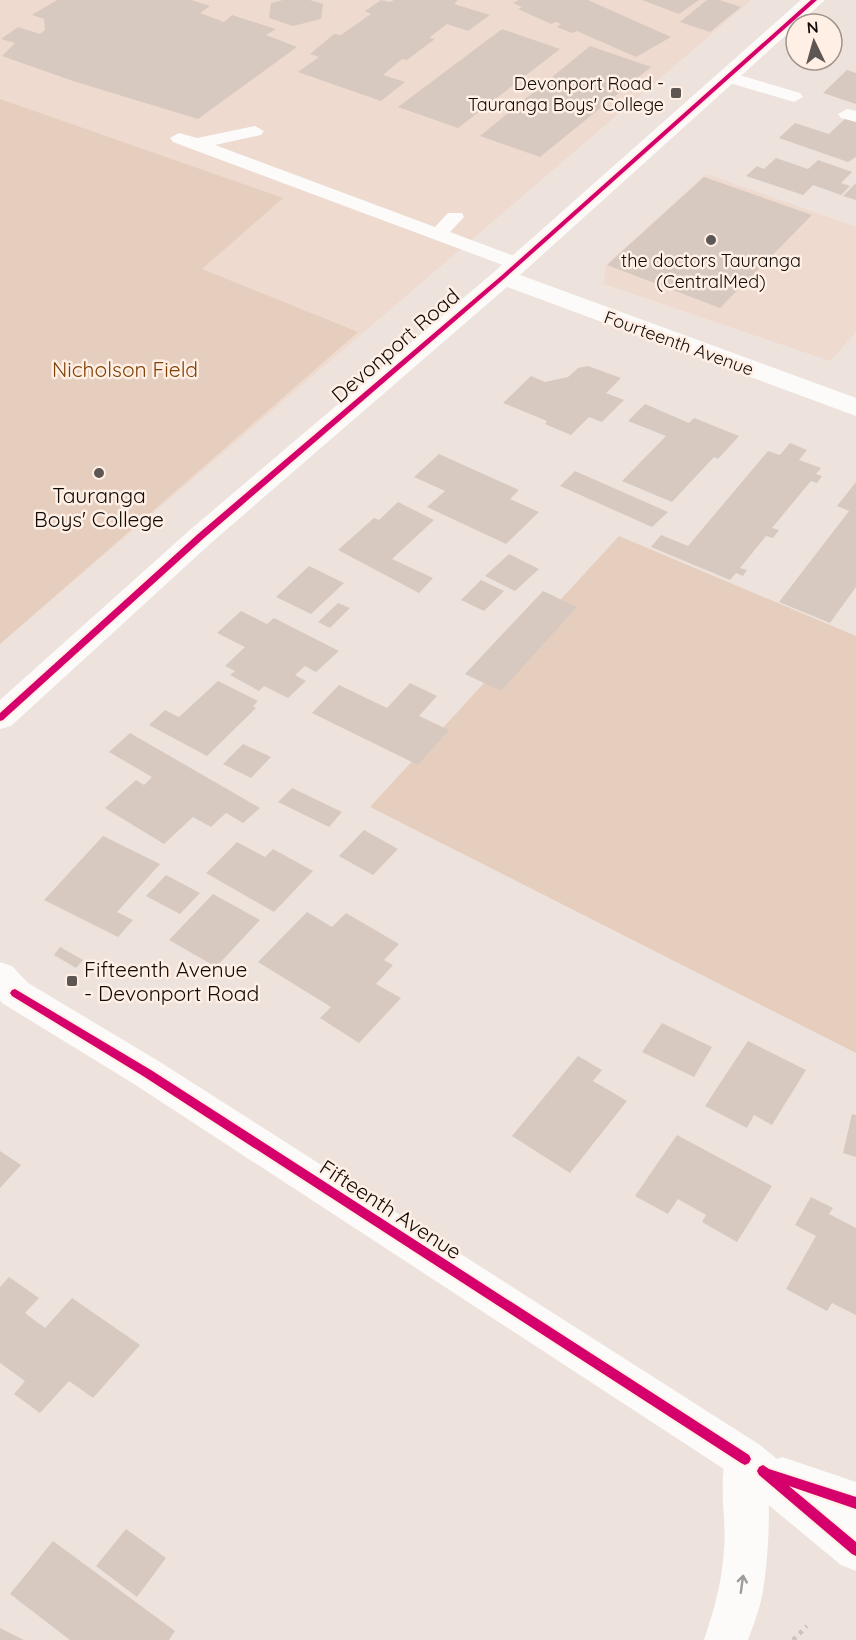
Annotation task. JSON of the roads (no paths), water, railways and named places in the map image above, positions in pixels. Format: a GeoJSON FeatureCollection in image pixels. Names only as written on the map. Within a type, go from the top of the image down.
{"type":"FeatureCollection","features":[{"type":"Feature","properties":{"kind":"street","name":"Devonport Road"},"geometry":{"type":"LineString","coordinates":[[0,718],[201,536],[510,271],[814,0]]}},
{"type":"Feature","properties":{"kind":"street","name":"Fourteenth Avenue"},"geometry":{"type":"LineString","coordinates":[[510,271],[856,408]]}},
{"type":"Feature","properties":{"kind":"street","name":"Fifteenth Avenue"},"geometry":{"type":"LineString","coordinates":[[5,987],[147,1073],[754,1465],[856,1550]]}},
{"type":"Feature","properties":{"kind":"street","name":"Fifteenth Avenue"},"geometry":{"type":"LineString","coordinates":[[754,1465],[856,1503]]}},
{"type":"Feature","properties":{"kind":"street"},"geometry":{"type":"LineString","coordinates":[[726,1640],[740,1597],[754,1465]]}},
{"type":"Feature","properties":{"kind":"lane"},"geometry":{"type":"LineString","coordinates":[[729,77],[794,97]]}},
{"type":"Feature","properties":{"kind":"lane"},"geometry":{"type":"LineString","coordinates":[[255,131],[188,141],[436,235],[510,271]]}},
{"type":"Feature","properties":{"kind":"lane"},"geometry":{"type":"LineString","coordinates":[[436,235],[455,217]]}},
{"type":"Feature","properties":{"kind":"place","name":"Devonport Road - Tauranga Boys' College"},"geometry":{"type":"Point","coordinates":[676,93]}},
{"type":"Feature","properties":{"kind":"place","name":"the doctors Tauranga (CentralMed)"},"geometry":{"type":"Point","coordinates":[711,240]}},
{"type":"Feature","properties":{"kind":"place","name":"Tauranga Boys' College"},"geometry":{"type":"Point","coordinates":[99,473]}},
{"type":"Feature","properties":{"kind":"place","name":"Fifteenth Avenue - Devonport Road"},"geometry":{"type":"Point","coordinates":[72,981]}},
{"type":"Feature","properties":{"kind":"park label","name":"Nicholson Field"},"geometry":{"type":"Point","coordinates":[125,369]}}]}
